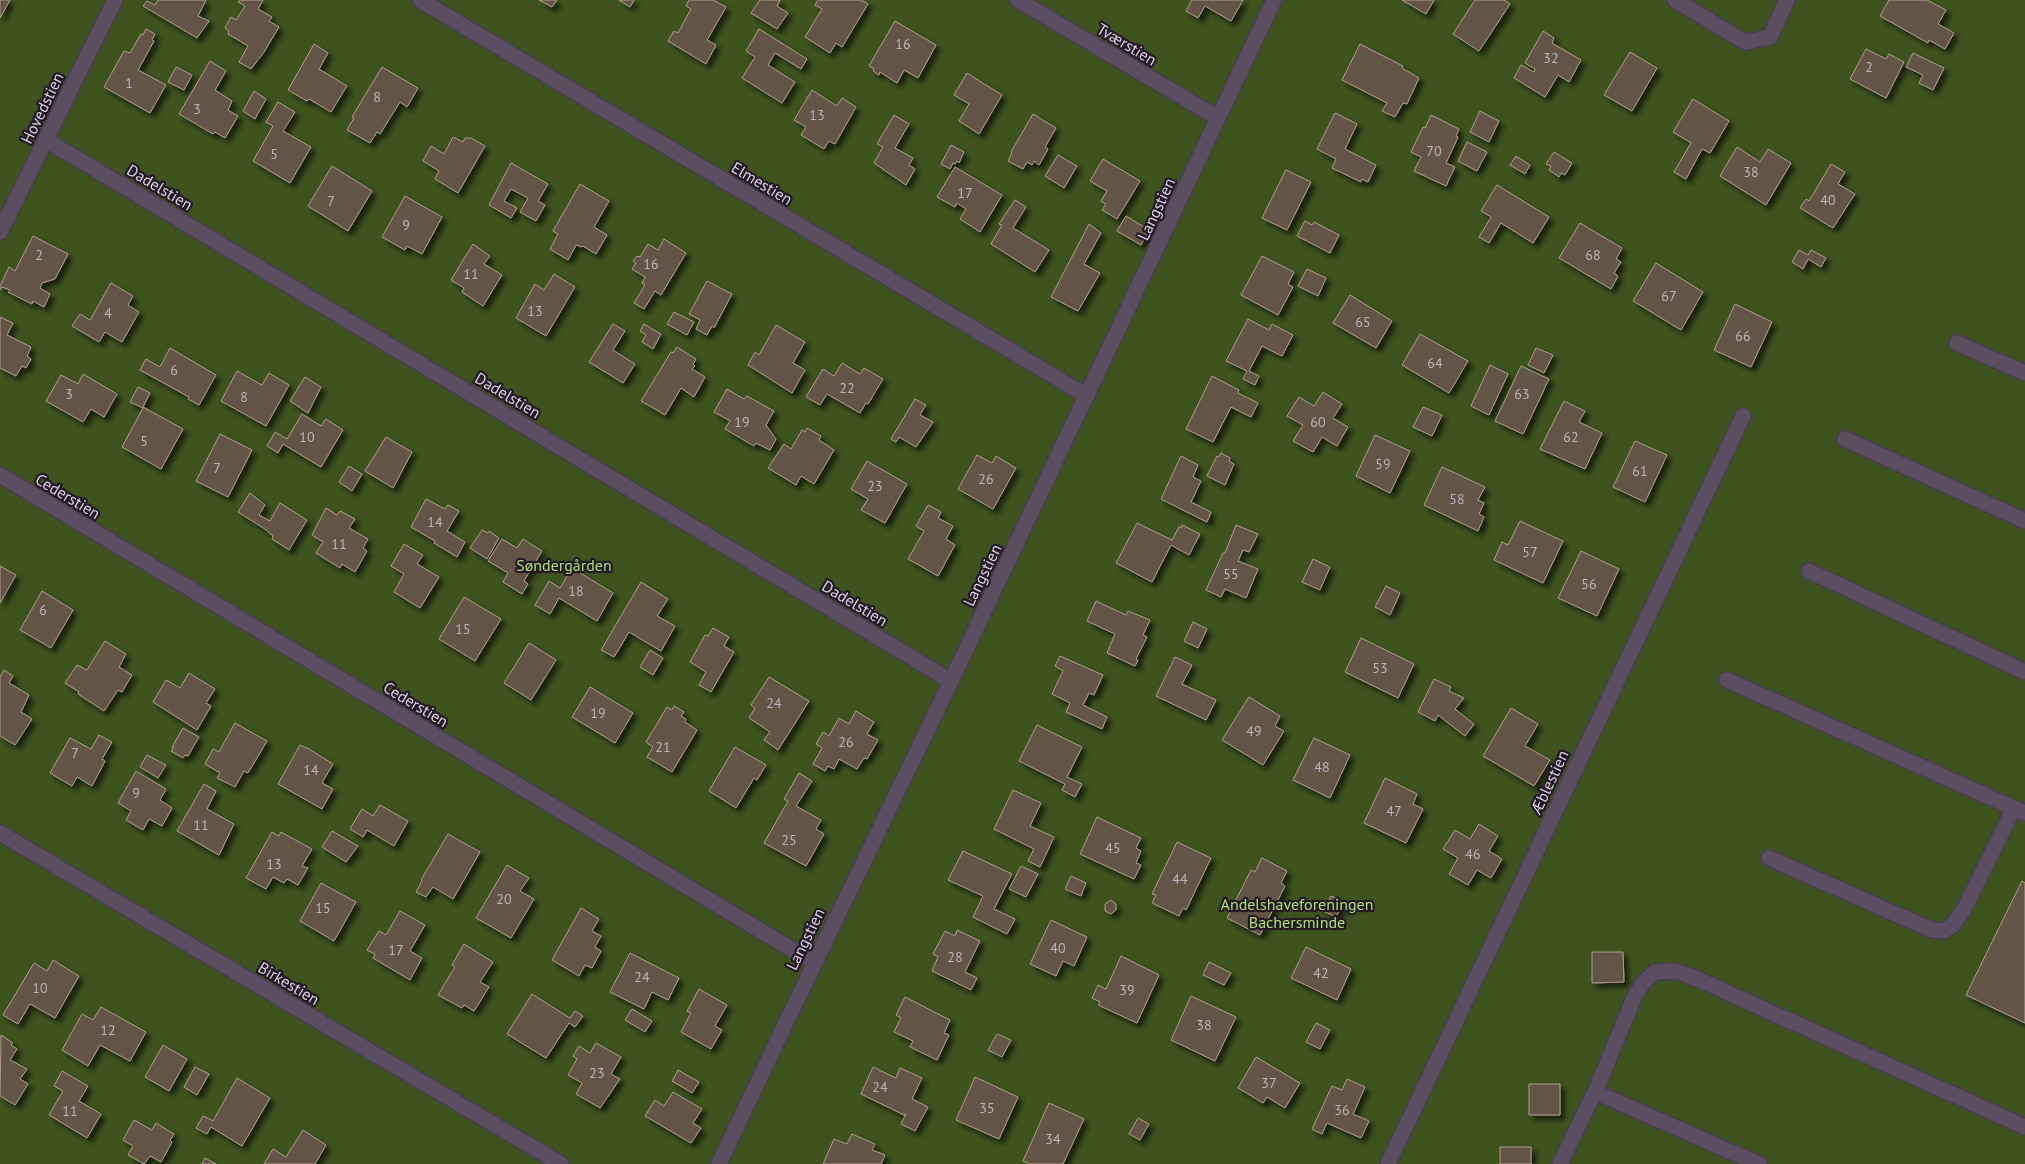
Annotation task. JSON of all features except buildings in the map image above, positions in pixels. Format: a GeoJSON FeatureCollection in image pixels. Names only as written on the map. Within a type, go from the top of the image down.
{"type":"FeatureCollection","features":[{"type":"Feature","properties":{"kind":"street","name":"Hovedstien"},"geometry":{"type":"LineString","coordinates":[[0,232],[115,0]]}},
{"type":"Feature","properties":{"kind":"street","name":"Elmestien"},"geometry":{"type":"LineString","coordinates":[[420,0],[1087,396]]}},
{"type":"Feature","properties":{"kind":"street","name":"Tværstien"},"geometry":{"type":"LineString","coordinates":[[1018,0],[1218,118]]}},
{"type":"Feature","properties":{"kind":"street","name":"Langstien"},"geometry":{"type":"LineString","coordinates":[[719,1164],[813,962],[951,680],[1274,0]]}},
{"type":"Feature","properties":{"kind":"street"},"geometry":{"type":"LineString","coordinates":[[1675,0],[1745,42],[1770,37],[1787,0]]}},
{"type":"Feature","properties":{"kind":"street","name":"Dadelstien"},"geometry":{"type":"LineString","coordinates":[[46,140],[951,680]]}},
{"type":"Feature","properties":{"kind":"street"},"geometry":{"type":"LineString","coordinates":[[1957,343],[2025,373]]}},
{"type":"Feature","properties":{"kind":"street","name":"Æblestien"},"geometry":{"type":"LineString","coordinates":[[1388,1164],[1743,416]]}},
{"type":"Feature","properties":{"kind":"street"},"geometry":{"type":"LineString","coordinates":[[1845,439],[2025,521]]}},
{"type":"Feature","properties":{"kind":"street","name":"Cederstien"},"geometry":{"type":"LineString","coordinates":[[0,475],[813,962]]}},
{"type":"Feature","properties":{"kind":"street"},"geometry":{"type":"LineString","coordinates":[[1809,571],[2025,672]]}},
{"type":"Feature","properties":{"kind":"street"},"geometry":{"type":"LineString","coordinates":[[1726,680],[2020,811],[1964,909],[1953,925],[1943,931],[1932,930],[1769,858]]}},
{"type":"Feature","properties":{"kind":"street","name":"Birkestien"},"geometry":{"type":"LineString","coordinates":[[0,833],[561,1164]]}},
{"type":"Feature","properties":{"kind":"street"},"geometry":{"type":"LineString","coordinates":[[1560,1164],[1595,1092],[1634,998],[1643,983],[1655,972],[1675,971],[1693,977],[2025,1127]]}},
{"type":"Feature","properties":{"kind":"street"},"geometry":{"type":"LineString","coordinates":[[1595,1092],[1759,1164]]}},
{"type":"Feature","properties":{"kind":"green space","name":"Søndergården"},"geometry":{"type":"Polygon","coordinates":[[[0,0],[2025,0],[2025,1164],[0,1164],[0,0]]]}},
{"type":"Feature","properties":{"kind":"park label","name":"Andelshaveforeningen Bachersminde"},"geometry":{"type":"Point","coordinates":[1297,913]}}]}
